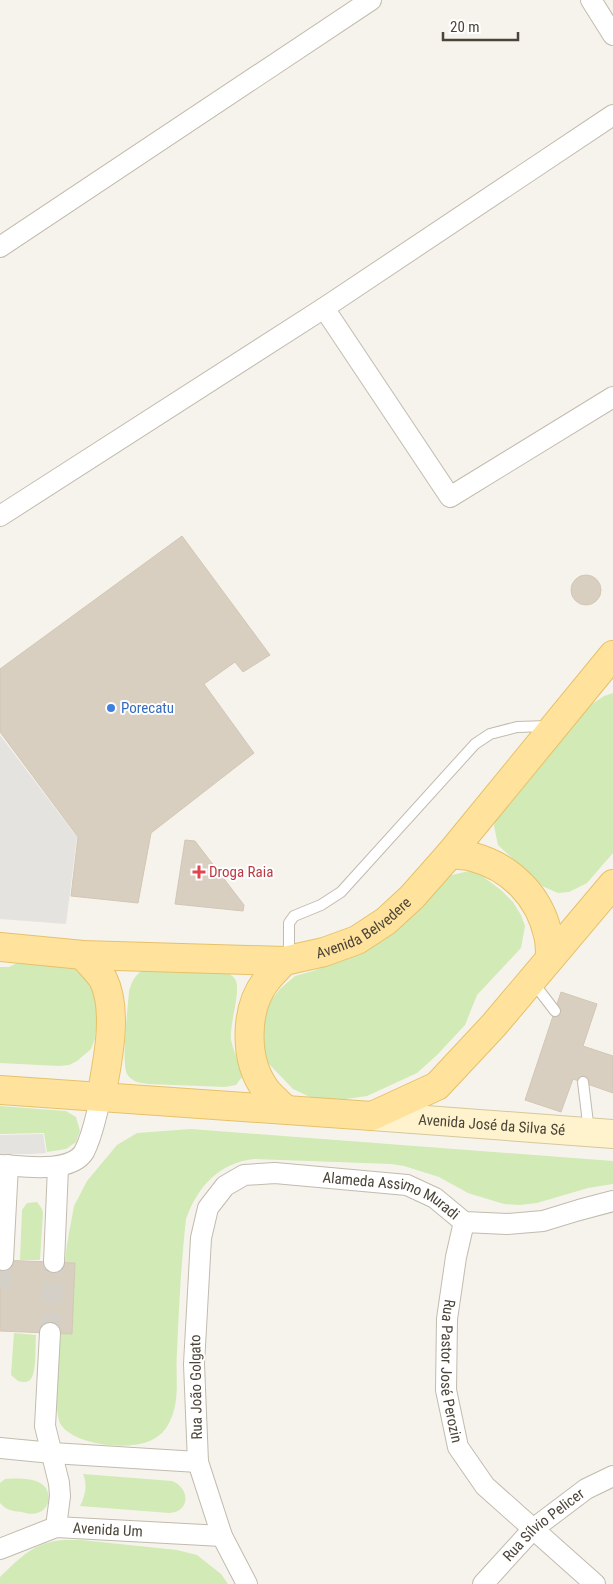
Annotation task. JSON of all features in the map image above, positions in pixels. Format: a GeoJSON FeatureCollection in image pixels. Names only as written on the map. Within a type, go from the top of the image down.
{"type":"FeatureCollection","features":[{"type":"Feature","properties":{"kind":"main road","name":"Avenida Belvedere"},"geometry":{"type":"LineString","coordinates":[[0,947],[83,955],[287,961],[324,952],[357,940],[386,921],[412,897],[450,854],[613,654]]}},
{"type":"Feature","properties":{"kind":"main road"},"geometry":{"type":"LineString","coordinates":[[586,686],[613,676]]}},
{"type":"Feature","properties":{"kind":"main road"},"geometry":{"type":"LineString","coordinates":[[450,854],[473,857],[494,864],[513,877],[529,894],[541,913],[548,935],[550,958]]}},
{"type":"Feature","properties":{"kind":"main road"},"geometry":{"type":"LineString","coordinates":[[0,1090],[372,1116],[437,1086],[494,1025],[613,884]]}},
{"type":"Feature","properties":{"kind":"main road"},"geometry":{"type":"LineString","coordinates":[[83,955],[103,979],[111,1006],[109,1058],[101,1097]]}},
{"type":"Feature","properties":{"kind":"main road"},"geometry":{"type":"LineString","coordinates":[[285,1110],[265,1089],[253,1064],[249,1036],[253,1007],[265,982],[287,961]]}},
{"type":"Feature","properties":{"kind":"main road","name":"Avenida José da Silva Sé"},"geometry":{"type":"LineString","coordinates":[[372,1116],[601,1133]]}},
{"type":"Feature","properties":{"kind":"street"},"geometry":{"type":"LineString","coordinates":[[0,247],[371,0]]}},
{"type":"Feature","properties":{"kind":"street"},"geometry":{"type":"LineString","coordinates":[[591,0],[613,35]]}},
{"type":"Feature","properties":{"kind":"street"},"geometry":{"type":"LineString","coordinates":[[0,516],[324,308],[613,115]]}},
{"type":"Feature","properties":{"kind":"street"},"geometry":{"type":"LineString","coordinates":[[324,308],[450,497],[613,397]]}},
{"type":"Feature","properties":{"kind":"street"},"geometry":{"type":"LineString","coordinates":[[3,1260],[4,1165],[58,1167],[72,1162],[83,1153],[93,1128],[101,1097]]}},
{"type":"Feature","properties":{"kind":"street"},"geometry":{"type":"LineString","coordinates":[[54,1262],[58,1167]]}},
{"type":"Feature","properties":{"kind":"street","name":"Alameda Assimo Muradi"},"geometry":{"type":"LineString","coordinates":[[224,1186],[244,1175],[275,1174],[406,1185],[435,1198],[464,1222],[507,1224],[543,1221],[613,1201]]}},
{"type":"Feature","properties":{"kind":"street","name":"Rua João Golgato"},"geometry":{"type":"LineString","coordinates":[[224,1186],[208,1208],[201,1238],[194,1364],[198,1462],[222,1536],[247,1584]]}},
{"type":"Feature","properties":{"kind":"street","name":"Rua Pastor José Perozin"},"geometry":{"type":"LineString","coordinates":[[464,1222],[456,1258],[447,1319],[446,1390],[458,1447],[484,1486],[595,1584]]}},
{"type":"Feature","properties":{"kind":"street"},"geometry":{"type":"LineString","coordinates":[[50,1333],[45,1426],[59,1483],[60,1496],[56,1527]]}},
{"type":"Feature","properties":{"kind":"street"},"geometry":{"type":"LineString","coordinates":[[0,1448],[198,1462]]}},
{"type":"Feature","properties":{"kind":"street","name":"Rua Sílvio Pelicer"},"geometry":{"type":"LineString","coordinates":[[483,1584],[533,1529],[586,1489],[613,1476]]}},
{"type":"Feature","properties":{"kind":"street","name":"Avenida Um"},"geometry":{"type":"LineString","coordinates":[[1,1545],[56,1527],[222,1536]]}},
{"type":"Feature","properties":{"kind":"lane"},"geometry":{"type":"LineString","coordinates":[[287,961],[289,923],[294,916],[321,905],[341,892],[475,744],[490,734],[517,727],[554,726]]}},
{"type":"Feature","properties":{"kind":"lane"},"geometry":{"type":"LineString","coordinates":[[532,980],[555,1011]]}},
{"type":"Feature","properties":{"kind":"lane"},"geometry":{"type":"LineString","coordinates":[[583,1082],[601,1133]]}},
{"type":"Feature","properties":{"kind":"green space"},"geometry":{"type":"Polygon","coordinates":[[[613,693],[613,853],[587,883],[569,892],[558,893],[542,886],[498,845],[494,826],[496,818],[589,706],[604,696],[613,693]]]}},
{"type":"Feature","properties":{"kind":"green space"},"geometry":{"type":"Polygon","coordinates":[[[469,871],[478,873],[501,890],[513,902],[525,926],[521,948],[477,995],[465,1025],[417,1073],[367,1096],[339,1100],[312,1098],[293,1089],[267,1062],[263,1043],[263,1024],[269,1003],[280,989],[295,976],[316,970],[336,961],[448,876],[469,871]]]}},
{"type":"Feature","properties":{"kind":"green space"},"geometry":{"type":"Polygon","coordinates":[[[21,961],[73,963],[100,994],[95,1038],[91,1049],[77,1061],[69,1065],[59,1066],[0,1063],[0,967],[9,967],[21,961]]]}},
{"type":"Feature","properties":{"kind":"green space"},"geometry":{"type":"Polygon","coordinates":[[[144,969],[221,972],[234,977],[237,991],[231,1040],[242,1077],[236,1085],[225,1087],[148,1084],[136,1082],[129,1077],[125,1068],[125,1034],[129,991],[134,978],[144,969]]]}},
{"type":"Feature","properties":{"kind":"green space"},"geometry":{"type":"Polygon","coordinates":[[[0,1106],[66,1111],[76,1117],[80,1131],[76,1142],[66,1149],[47,1152],[44,1133],[0,1134],[0,1106]]]}},
{"type":"Feature","properties":{"kind":"green space"},"geometry":{"type":"Polygon","coordinates":[[[191,1129],[613,1161],[613,1184],[588,1188],[537,1203],[520,1205],[504,1204],[468,1193],[439,1177],[391,1164],[254,1159],[230,1165],[211,1178],[197,1196],[186,1219],[179,1302],[177,1388],[175,1406],[169,1423],[157,1437],[147,1442],[127,1446],[101,1444],[77,1437],[61,1425],[57,1407],[61,1334],[72,1334],[75,1263],[65,1262],[74,1206],[87,1181],[117,1145],[137,1133],[191,1129]]]}},
{"type":"Feature","properties":{"kind":"green space"},"geometry":{"type":"Polygon","coordinates":[[[37,1202],[43,1213],[40,1260],[20,1260],[22,1210],[27,1203],[37,1202]]]}},
{"type":"Feature","properties":{"kind":"green space"},"geometry":{"type":"Polygon","coordinates":[[[14,1333],[36,1335],[34,1372],[27,1382],[18,1381],[11,1375],[14,1333]]]}},
{"type":"Feature","properties":{"kind":"green space"},"geometry":{"type":"Polygon","coordinates":[[[83,1474],[172,1481],[182,1489],[186,1499],[181,1509],[169,1513],[80,1506],[85,1490],[83,1474]]]}},
{"type":"Feature","properties":{"kind":"green space"},"geometry":{"type":"Polygon","coordinates":[[[5,1479],[37,1481],[47,1490],[48,1504],[42,1511],[35,1514],[12,1511],[5,1507],[0,1503],[0,1483],[5,1479]]]}},
{"type":"Feature","properties":{"kind":"green space"},"geometry":{"type":"Polygon","coordinates":[[[64,1540],[177,1550],[197,1555],[221,1574],[228,1584],[0,1584],[0,1577],[36,1547],[53,1541],[64,1540]]]}},
{"type":"Feature","properties":{"kind":"shaded area"},"geometry":{"type":"Polygon","coordinates":[[[0,735],[77,837],[66,924],[0,919],[0,735]]]}},
{"type":"Feature","properties":{"kind":"shaded area"},"geometry":{"type":"Polygon","coordinates":[[[43,1134],[46,1153],[0,1154],[0,1135],[43,1134]]]}},
{"type":"Feature","properties":{"kind":"building","name":"Porecatu"},"geometry":{"type":"Polygon","coordinates":[[[182,536],[270,655],[243,672],[235,662],[204,684],[254,753],[151,833],[138,903],[71,896],[78,837],[0,732],[0,669],[182,536]]]}},
{"type":"Feature","properties":{"kind":"building"},"geometry":{"type":"Polygon","coordinates":[[[586,575],[597,579],[601,590],[597,601],[586,605],[575,601],[571,590],[575,579],[586,575]]]}},
{"type":"Feature","properties":{"kind":"building","name":"Droga Raia"},"geometry":{"type":"Polygon","coordinates":[[[185,840],[195,841],[244,905],[243,911],[175,904],[185,840]]]}},
{"type":"Feature","properties":{"kind":"building"},"geometry":{"type":"Polygon","coordinates":[[[561,992],[597,1004],[583,1046],[613,1056],[613,1093],[573,1079],[561,1112],[525,1100],[561,992]]]}},
{"type":"Feature","properties":{"kind":"building"},"geometry":{"type":"Polygon","coordinates":[[[0,1260],[75,1263],[72,1334],[0,1331],[0,1260]]]}},
{"type":"Feature","properties":{"kind":"tunnel"},"geometry":{"type":"LineString","coordinates":[[0,1289],[3,1260]]}},
{"type":"Feature","properties":{"kind":"tunnel"},"geometry":{"type":"LineString","coordinates":[[50,1333],[54,1262]]}},
{"type":"Feature","properties":{"kind":"place","name":"Porecatu"},"geometry":{"type":"Point","coordinates":[111,708]}},
{"type":"Feature","properties":{"kind":"place","name":"Droga Raia"},"geometry":{"type":"Point","coordinates":[199,872]}}]}
